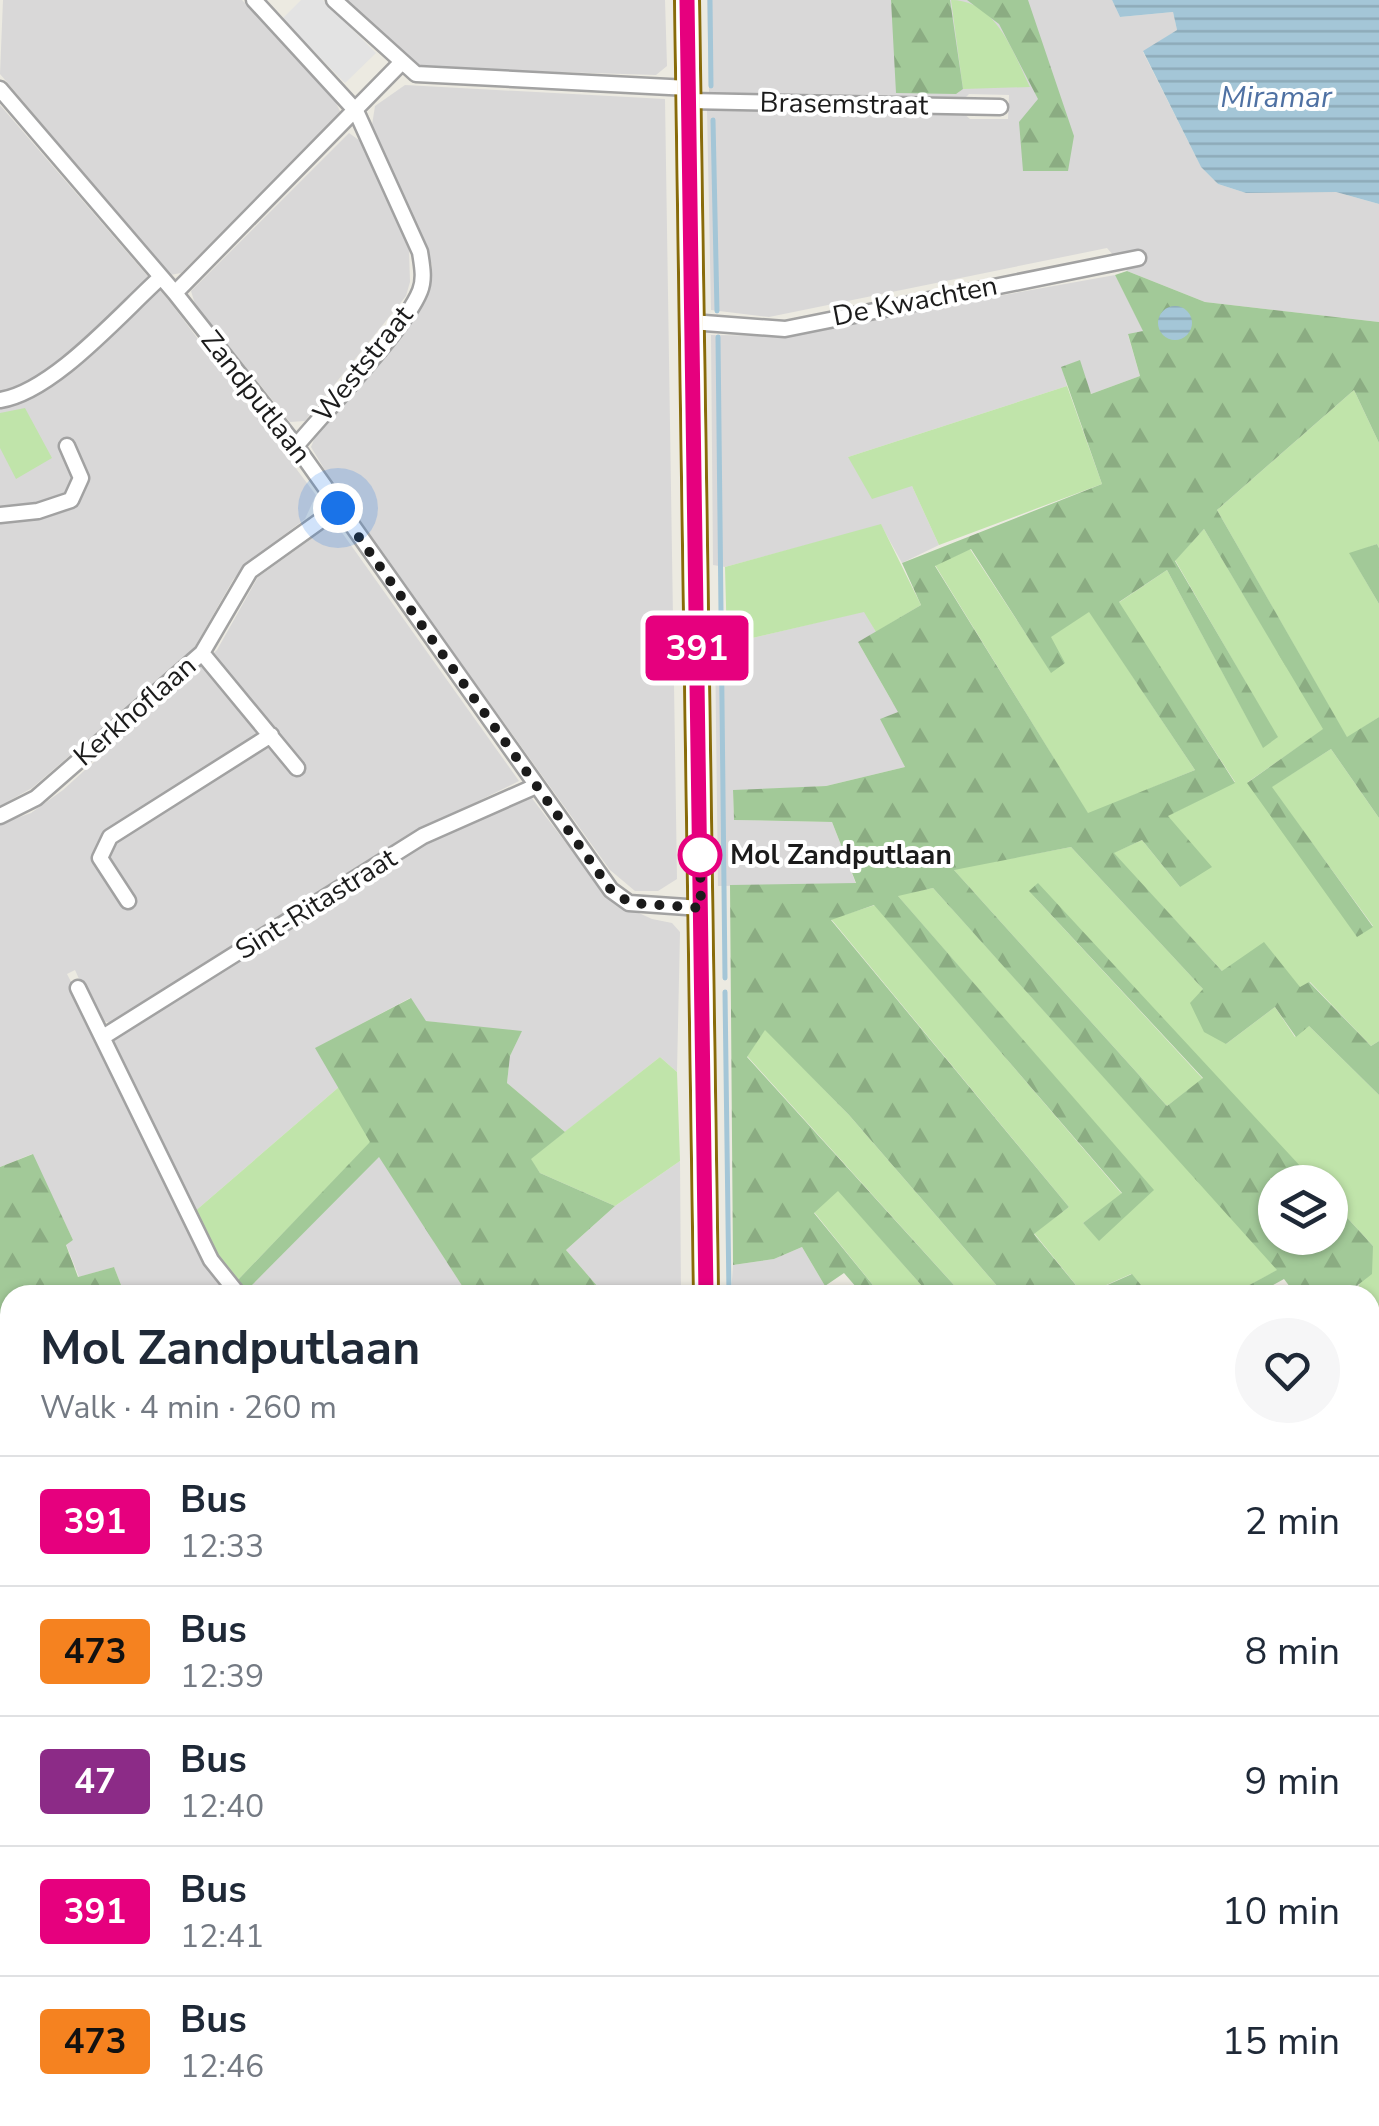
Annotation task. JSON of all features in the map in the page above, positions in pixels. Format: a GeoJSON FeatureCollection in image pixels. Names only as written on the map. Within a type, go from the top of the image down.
{"type":"FeatureCollection","features":[{"type":"Feature","properties":{"kind":"main road"},"geometry":{"type":"LineString","coordinates":[[688,0],[706,1285]]}},
{"type":"Feature","properties":{"kind":"street","name":"Weststraat"},"geometry":{"type":"LineString","coordinates":[[254,0],[356,111],[420,252],[420,291],[296,446]]}},
{"type":"Feature","properties":{"kind":"street"},"geometry":{"type":"LineString","coordinates":[[175,292],[400,64],[334,0]]}},
{"type":"Feature","properties":{"kind":"street","name":"Brasemstraat"},"geometry":{"type":"LineString","coordinates":[[400,64],[432,78],[689,95],[1000,107]]}},
{"type":"Feature","properties":{"kind":"street","name":"Zandputlaan"},"geometry":{"type":"LineString","coordinates":[[0,89],[175,292],[296,446],[611,890],[630,903],[701,908]]}},
{"type":"Feature","properties":{"kind":"street","name":"De Kwachten"},"geometry":{"type":"LineString","coordinates":[[691,322],[784,329],[1138,258]]}},
{"type":"Feature","properties":{"kind":"street"},"geometry":{"type":"LineString","coordinates":[[0,400],[18,397],[49,377],[162,277]]}},
{"type":"Feature","properties":{"kind":"street"},"geometry":{"type":"LineString","coordinates":[[0,515],[38,511],[72,500],[81,478],[67,446]]}},
{"type":"Feature","properties":{"kind":"street","name":"Kerkhoflaan"},"geometry":{"type":"LineString","coordinates":[[0,816],[36,798],[202,654],[250,571],[338,508]]}},
{"type":"Feature","properties":{"kind":"street"},"geometry":{"type":"LineString","coordinates":[[202,654],[298,768]]}},
{"type":"Feature","properties":{"kind":"street"},"geometry":{"type":"LineString","coordinates":[[128,901],[103,869],[102,846],[110,836],[271,735]]}},
{"type":"Feature","properties":{"kind":"street","name":"Sint-Ritastraat"},"geometry":{"type":"LineString","coordinates":[[103,1037],[423,836],[536,786]]}},
{"type":"Feature","properties":{"kind":"street"},"geometry":{"type":"LineString","coordinates":[[78,988],[211,1260],[231,1285]]}},
{"type":"Feature","properties":{"kind":"shaded area"},"geometry":{"type":"Polygon","coordinates":[[[3,0],[242,0],[329,89],[341,113],[181,273],[170,275],[0,74],[3,0]]]}},
{"type":"Feature","properties":{"kind":"shaded area"},"geometry":{"type":"Polygon","coordinates":[[[301,0],[323,0],[376,53],[345,83],[282,19],[301,0]]]}},
{"type":"Feature","properties":{"kind":"shaded area"},"geometry":{"type":"Polygon","coordinates":[[[345,0],[665,0],[667,66],[656,75],[424,68],[401,55],[345,0]]]}},
{"type":"Feature","properties":{"kind":"shaded area"},"geometry":{"type":"Polygon","coordinates":[[[707,0],[1112,0],[1120,17],[1173,12],[1177,30],[1143,52],[1201,167],[1218,184],[1246,193],[1336,192],[1379,204],[1379,322],[1205,302],[1127,271],[1107,248],[769,317],[711,310],[707,109],[963,113],[970,119],[1008,119],[1009,95],[969,94],[962,101],[731,97],[709,92],[707,0]]]}},
{"type":"Feature","properties":{"kind":"shaded area"},"geometry":{"type":"Polygon","coordinates":[[[405,85],[665,99],[677,879],[658,891],[635,891],[610,870],[340,495],[311,447],[318,429],[427,297],[432,265],[372,125],[375,106],[405,85]]]}},
{"type":"Feature","properties":{"kind":"shaded area"},"geometry":{"type":"Polygon","coordinates":[[[0,105],[170,302],[316,495],[305,519],[247,563],[233,580],[193,650],[32,788],[0,806],[0,105]]]}},
{"type":"Feature","properties":{"kind":"shaded area"},"geometry":{"type":"Polygon","coordinates":[[[349,133],[363,143],[391,205],[409,250],[410,282],[406,296],[305,421],[290,422],[195,304],[191,291],[349,133]]]}},
{"type":"Feature","properties":{"kind":"shaded area"},"geometry":{"type":"Polygon","coordinates":[[[1115,275],[1144,332],[1128,335],[1140,376],[1091,394],[1079,361],[1062,367],[1067,386],[848,457],[912,486],[939,545],[902,563],[881,525],[725,567],[713,565],[711,335],[775,336],[1115,275]]]}},
{"type":"Feature","properties":{"kind":"shaded area"},"geometry":{"type":"Polygon","coordinates":[[[329,526],[338,527],[519,781],[417,831],[112,1023],[101,1021],[94,1012],[75,970],[67,974],[227,1285],[121,1285],[114,1267],[79,1277],[66,1244],[73,1240],[32,1154],[0,1167],[0,824],[31,813],[63,790],[217,650],[258,577],[329,526]]]}},
{"type":"Feature","properties":{"kind":"shaded area"},"geometry":{"type":"Polygon","coordinates":[[[865,611],[876,632],[858,642],[898,712],[881,719],[905,767],[826,786],[733,791],[734,820],[832,822],[856,884],[718,886],[715,642],[727,644],[865,611]]]}},
{"type":"Feature","properties":{"kind":"shaded area"},"geometry":{"type":"Polygon","coordinates":[[[531,797],[594,880],[619,904],[672,923],[680,932],[677,1072],[660,1057],[565,1132],[507,1083],[510,1056],[521,1032],[425,1021],[410,998],[316,1048],[339,1087],[193,1213],[112,1046],[116,1036],[459,823],[531,797]]]}},
{"type":"Feature","properties":{"kind":"shaded area"},"geometry":{"type":"Polygon","coordinates":[[[379,1156],[462,1285],[252,1285],[379,1156]]]}},
{"type":"Feature","properties":{"kind":"shaded area"},"geometry":{"type":"Polygon","coordinates":[[[680,1161],[681,1285],[596,1285],[566,1250],[615,1206],[680,1161]]]}},
{"type":"Feature","properties":{"kind":"shaded area"},"geometry":{"type":"Polygon","coordinates":[[[802,1247],[824,1285],[732,1285],[733,1265],[774,1259],[802,1247]]]}},
{"type":"Feature","properties":{"kind":"green space"},"geometry":{"type":"Polygon","coordinates":[[[891,0],[950,0],[963,89],[956,94],[896,93],[891,0]]]}},
{"type":"Feature","properties":{"kind":"green space"},"geometry":{"type":"Polygon","coordinates":[[[951,0],[967,2],[991,18],[1030,87],[963,89],[951,0]]]}},
{"type":"Feature","properties":{"kind":"green space"},"geometry":{"type":"Polygon","coordinates":[[[967,0],[1028,0],[1074,136],[1068,171],[1023,171],[1019,122],[1038,99],[999,24],[967,0]]]}},
{"type":"Feature","properties":{"kind":"green space"},"geometry":{"type":"Polygon","coordinates":[[[1127,271],[1205,302],[1379,322],[1379,443],[1354,390],[1217,510],[1347,737],[1379,717],[1379,818],[1331,749],[1272,787],[1373,927],[1357,937],[1247,783],[1323,729],[1204,529],[1175,561],[1278,737],[1263,748],[1167,570],[1119,602],[1235,783],[1168,816],[1212,867],[1180,887],[1142,840],[1114,853],[1222,971],[1264,942],[1300,987],[1309,982],[1371,1046],[1379,1041],[1379,1095],[1309,1026],[1296,1037],[1275,1007],[1226,1044],[1204,1032],[1190,1003],[1203,989],[1071,847],[954,870],[1167,1106],[1203,1078],[1029,891],[1038,883],[1299,1165],[1258,1165],[1258,1249],[933,888],[898,896],[1154,1190],[1099,1241],[1083,1223],[1122,1193],[874,905],[831,920],[1069,1207],[1034,1234],[1076,1285],[996,1285],[849,1115],[765,1030],[747,1057],[954,1285],[921,1285],[838,1191],[814,1213],[873,1285],[854,1285],[844,1273],[824,1285],[802,1247],[774,1259],[733,1265],[730,885],[856,883],[832,822],[734,820],[733,790],[826,786],[905,767],[880,719],[898,712],[858,642],[921,605],[902,563],[1102,484],[1061,367],[1080,360],[1091,394],[1140,376],[1128,334],[1143,331],[1115,275],[1127,271]],[[971,549],[935,566],[1088,813],[1195,770],[1089,612],[1051,637],[1065,663],[1051,673],[971,549]]]}},
{"type":"Feature","properties":{"kind":"green space"},"geometry":{"type":"Polygon","coordinates":[[[1067,386],[1102,484],[939,545],[912,486],[872,499],[848,457],[1067,386]]]}},
{"type":"Feature","properties":{"kind":"green space"},"geometry":{"type":"Polygon","coordinates":[[[1354,390],[1379,443],[1379,548],[1377,544],[1350,554],[1379,604],[1379,717],[1347,738],[1217,510],[1354,390]]]}},
{"type":"Feature","properties":{"kind":"green space"},"geometry":{"type":"Polygon","coordinates":[[[25,408],[52,458],[16,479],[0,448],[0,413],[25,408]]]}},
{"type":"Feature","properties":{"kind":"green space"},"geometry":{"type":"Polygon","coordinates":[[[881,524],[921,605],[876,632],[864,612],[727,644],[725,567],[881,524]]]}},
{"type":"Feature","properties":{"kind":"green space"},"geometry":{"type":"Polygon","coordinates":[[[1204,529],[1324,729],[1248,782],[1357,936],[1373,926],[1271,787],[1331,749],[1379,818],[1379,1041],[1371,1046],[1310,982],[1301,988],[1222,971],[1113,853],[1142,840],[1180,887],[1167,816],[1235,782],[1118,603],[1167,570],[1263,747],[1277,737],[1175,560],[1204,529]]]}},
{"type":"Feature","properties":{"kind":"green space"},"geometry":{"type":"Polygon","coordinates":[[[1377,544],[1379,548],[1379,604],[1349,553],[1377,544]]]}},
{"type":"Feature","properties":{"kind":"green space"},"geometry":{"type":"Polygon","coordinates":[[[970,549],[1051,672],[1050,637],[1089,611],[1195,770],[1088,814],[935,565],[970,549]]]}},
{"type":"Feature","properties":{"kind":"green space"},"geometry":{"type":"Polygon","coordinates":[[[1071,847],[1204,990],[1226,1044],[1275,1007],[1295,1037],[1308,1025],[1379,1095],[1379,1285],[1359,1285],[1373,1246],[1348,1219],[1348,1165],[1298,1165],[1030,892],[1203,1079],[1167,1106],[953,869],[1071,847]]]}},
{"type":"Feature","properties":{"kind":"green space"},"geometry":{"type":"Polygon","coordinates":[[[933,888],[1258,1248],[1258,1255],[1264,1255],[1278,1270],[1250,1285],[1140,1285],[1131,1274],[1106,1285],[1076,1285],[1034,1233],[1069,1207],[831,919],[875,905],[1122,1194],[1083,1223],[1099,1240],[1153,1190],[897,895],[933,888]]]}},
{"type":"Feature","properties":{"kind":"green space"},"geometry":{"type":"Polygon","coordinates":[[[411,998],[426,1021],[522,1031],[510,1056],[507,1083],[565,1132],[531,1159],[540,1173],[615,1206],[566,1250],[596,1285],[462,1285],[379,1157],[252,1285],[237,1285],[370,1142],[315,1048],[411,998]]]}},
{"type":"Feature","properties":{"kind":"green space"},"geometry":{"type":"Polygon","coordinates":[[[765,1029],[849,1115],[996,1285],[954,1285],[747,1056],[765,1029]]]}},
{"type":"Feature","properties":{"kind":"green space"},"geometry":{"type":"Polygon","coordinates":[[[660,1057],[677,1072],[680,1161],[615,1206],[540,1173],[530,1159],[660,1057]]]}},
{"type":"Feature","properties":{"kind":"green space"},"geometry":{"type":"Polygon","coordinates":[[[339,1087],[371,1142],[235,1283],[193,1213],[339,1087]]]}},
{"type":"Feature","properties":{"kind":"green space"},"geometry":{"type":"Polygon","coordinates":[[[33,1154],[73,1240],[66,1245],[78,1277],[114,1267],[121,1285],[0,1285],[0,1167],[33,1154]]]}},
{"type":"Feature","properties":{"kind":"green space"},"geometry":{"type":"Polygon","coordinates":[[[838,1190],[921,1285],[873,1285],[814,1212],[838,1190]]]}},
{"type":"Feature","properties":{"kind":"green space"},"geometry":{"type":"Polygon","coordinates":[[[1348,1219],[1373,1246],[1372,1274],[1358,1285],[1288,1285],[1284,1279],[1273,1285],[1249,1285],[1277,1270],[1263,1255],[1348,1255],[1348,1219]]]}},
{"type":"Feature","properties":{"kind":"green space"},"geometry":{"type":"Polygon","coordinates":[[[1132,1274],[1141,1285],[1107,1285],[1132,1274]]]}},
{"type":"Feature","properties":{"kind":"water","name":"Miramar"},"geometry":{"type":"Polygon","coordinates":[[[1112,0],[1379,0],[1379,204],[1336,192],[1246,193],[1218,184],[1201,167],[1143,51],[1177,30],[1173,12],[1120,17],[1112,0]]]}},
{"type":"Feature","properties":{"kind":"water"},"geometry":{"type":"Polygon","coordinates":[[[1175,306],[1187,311],[1192,323],[1187,335],[1175,340],[1163,335],[1158,323],[1163,311],[1175,306]]]}},
{"type":"Feature","properties":{"kind":"waterway"},"geometry":{"type":"LineString","coordinates":[[710,0],[711,86]]}},
{"type":"Feature","properties":{"kind":"waterway"},"geometry":{"type":"LineString","coordinates":[[713,120],[717,311]]}},
{"type":"Feature","properties":{"kind":"waterway"},"geometry":{"type":"LineString","coordinates":[[718,337],[725,978]]}},
{"type":"Feature","properties":{"kind":"waterway"},"geometry":{"type":"LineString","coordinates":[[725,992],[729,1285]]}},
{"type":"Feature","properties":{"kind":"bus line","name":"391"},"geometry":{"type":"LineString","coordinates":[[687,0],[706,1285]]}},
{"type":"Feature","properties":{"kind":"place","name":"Mol Zandputlaan"},"geometry":{"type":"Point","coordinates":[700,855]}},
{"type":"Feature","properties":{"kind":"route"},"geometry":{"type":"LineString","coordinates":[[338,508],[611,890],[630,903],[658,908],[701,908],[700,855]]}}]}
